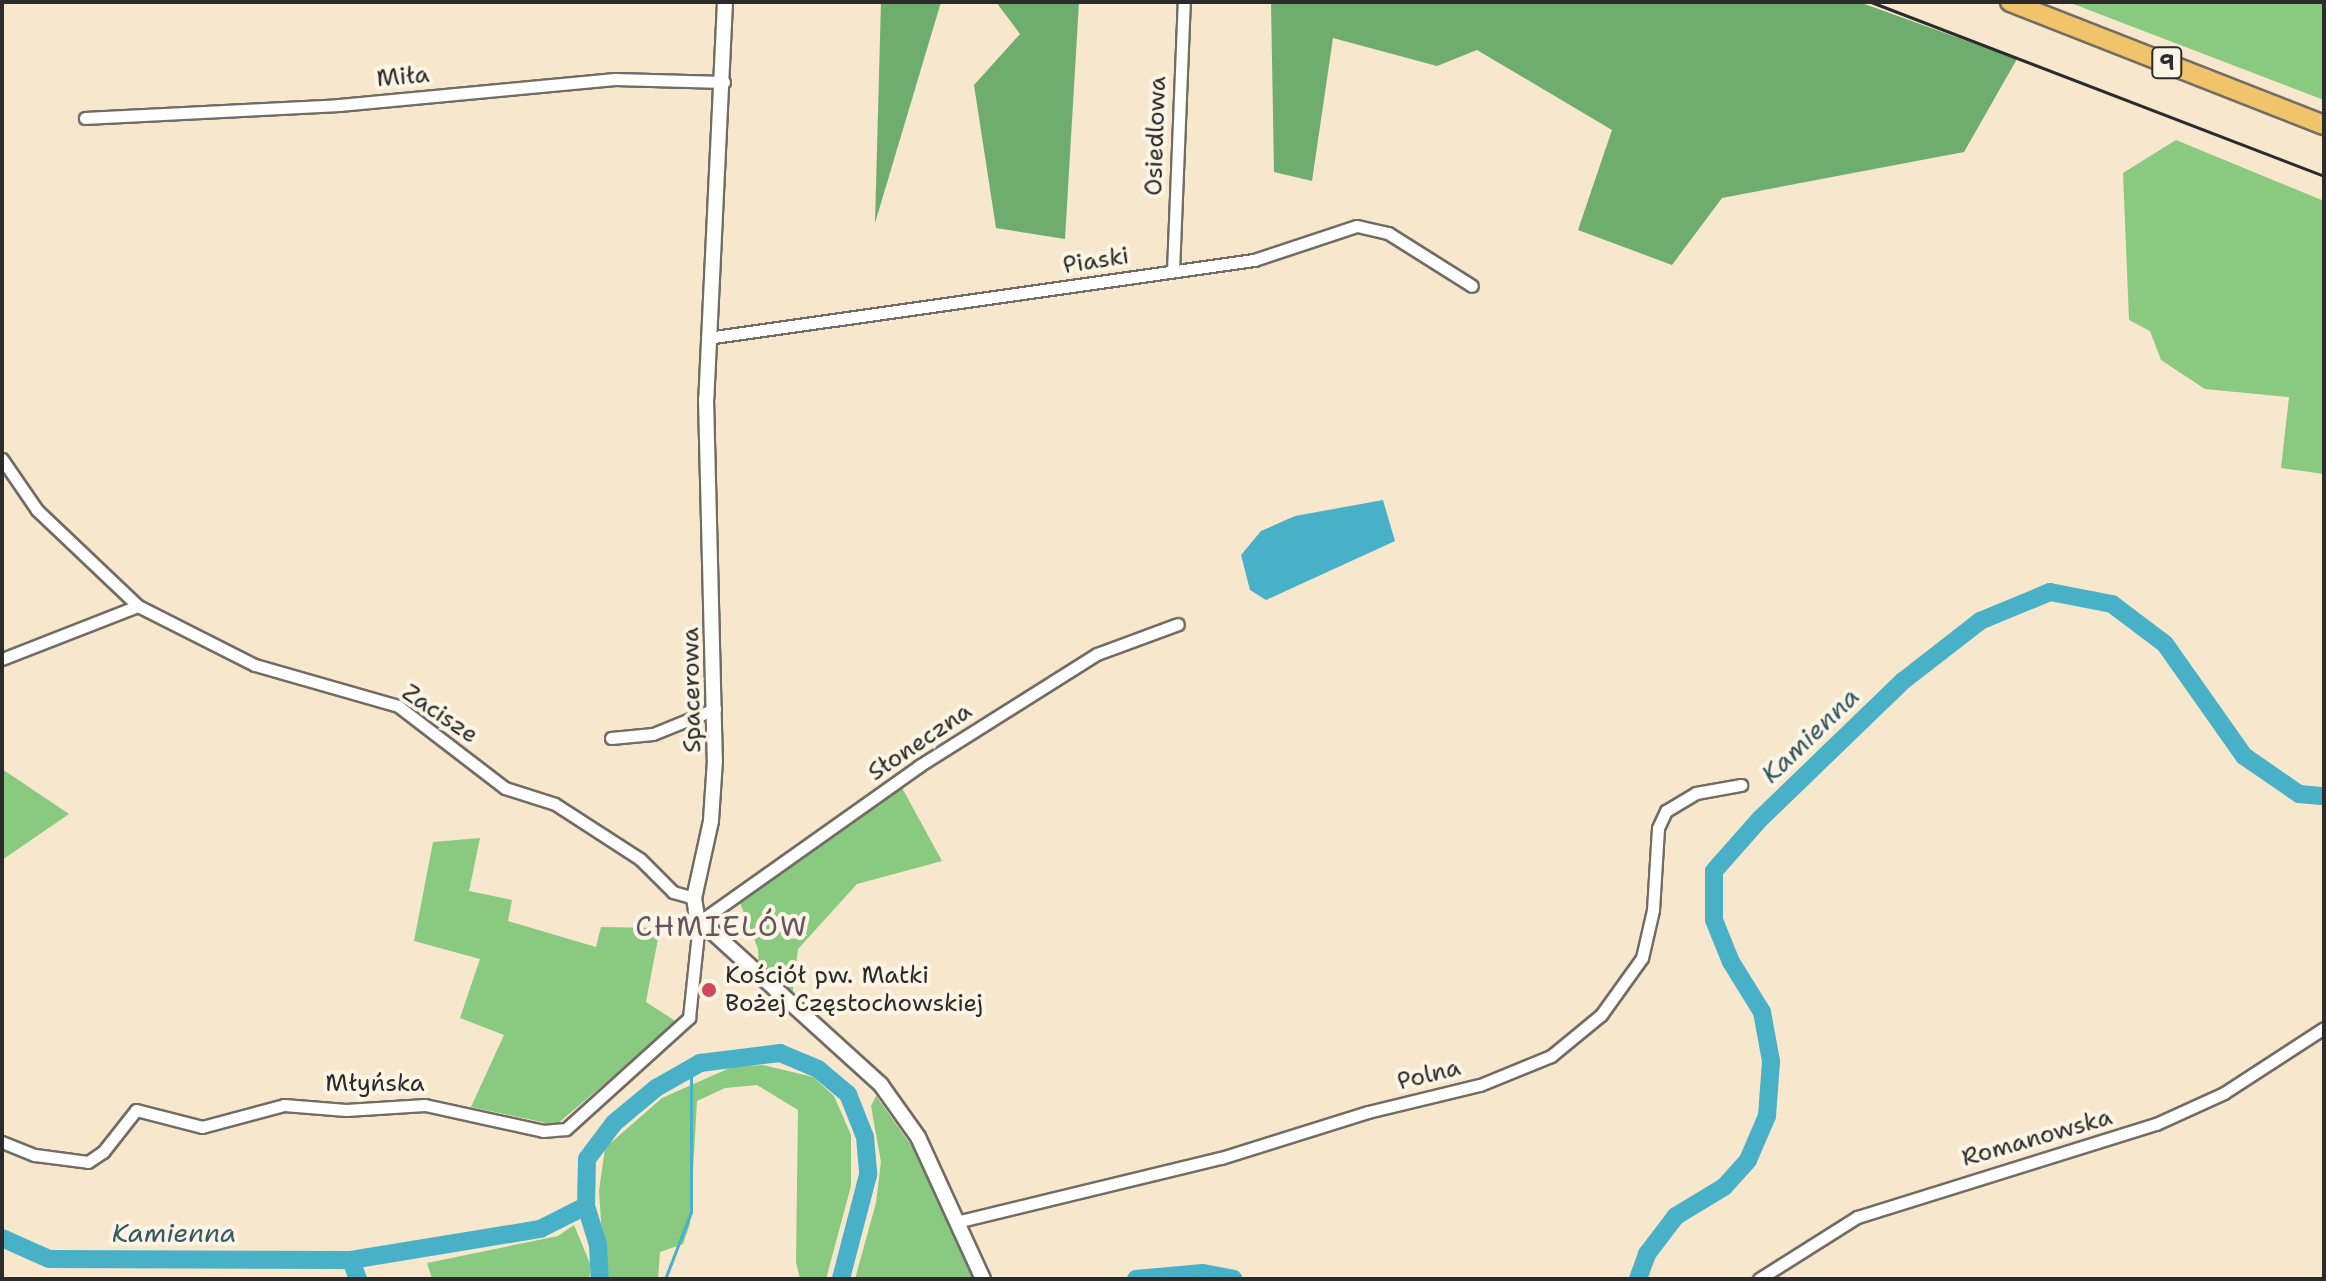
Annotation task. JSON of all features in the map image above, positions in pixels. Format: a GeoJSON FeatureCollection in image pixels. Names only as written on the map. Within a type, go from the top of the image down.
{"type":"FeatureCollection","features":[{"type":"Feature","properties":{"kind":"main road","name":"9"},"geometry":{"type":"LineString","coordinates":[[2010,2],[2324,125]]}},
{"type":"Feature","properties":{"kind":"street","name":"Spacerowa"},"geometry":{"type":"LineString","coordinates":[[699,923],[694,898],[711,821],[715,709],[707,338],[724,82],[725,2]]}},
{"type":"Feature","properties":{"kind":"street","name":"Osiedlowa"},"geometry":{"type":"LineString","coordinates":[[1173,271],[1184,2]]}},
{"type":"Feature","properties":{"kind":"street","name":"Miła"},"geometry":{"type":"LineString","coordinates":[[85,118],[339,105],[615,79],[724,82]]}},
{"type":"Feature","properties":{"kind":"street","name":"Piaski"},"geometry":{"type":"LineString","coordinates":[[707,338],[1254,260],[1322,236],[1371,227],[1472,286]]}},
{"type":"Feature","properties":{"kind":"street","name":"Zacisze"},"geometry":{"type":"LineString","coordinates":[[2,459],[52,526],[138,606],[255,665],[398,706],[505,788],[555,804],[640,859],[673,892],[694,898]]}},
{"type":"Feature","properties":{"kind":"street"},"geometry":{"type":"LineString","coordinates":[[2,659],[138,606]]}},
{"type":"Feature","properties":{"kind":"street","name":"Słoneczna"},"geometry":{"type":"LineString","coordinates":[[699,923],[919,766],[1097,654],[1178,624]]}},
{"type":"Feature","properties":{"kind":"street"},"geometry":{"type":"LineString","coordinates":[[611,738],[653,734],[715,709]]}},
{"type":"Feature","properties":{"kind":"street","name":"Polna"},"geometry":{"type":"LineString","coordinates":[[960,1221],[1221,1158],[1353,1116],[1480,1085],[1551,1056],[1601,1015],[1642,958],[1653,910],[1658,828],[1666,811],[1696,793],[1741,785]]}},
{"type":"Feature","properties":{"kind":"street"},"geometry":{"type":"LineString","coordinates":[[699,923],[881,1085],[918,1137],[960,1221],[981,1274]]}},
{"type":"Feature","properties":{"kind":"street","name":"Młyńska"},"geometry":{"type":"LineString","coordinates":[[2,1142],[35,1155],[88,1162],[103,1152],[136,1110],[202,1127],[284,1105],[346,1110],[425,1105],[543,1131],[566,1129],[689,1018],[699,923]]}},
{"type":"Feature","properties":{"kind":"street","name":"Romanowska"},"geometry":{"type":"LineString","coordinates":[[1759,1279],[1857,1217],[2096,1146],[2188,1110],[2224,1093],[2324,1028]]}},
{"type":"Feature","properties":{"kind":"green space"},"geometry":{"type":"Polygon","coordinates":[[[881,2],[941,2],[875,223],[881,2]]]}},
{"type":"Feature","properties":{"kind":"green space"},"geometry":{"type":"Polygon","coordinates":[[[996,2],[1079,2],[1065,239],[996,228],[974,85],[1020,34],[996,2]]]}},
{"type":"Feature","properties":{"kind":"green space"},"geometry":{"type":"Polygon","coordinates":[[[1271,2],[1859,2],[2017,59],[1964,152],[1722,198],[1672,265],[1578,230],[1612,130],[1477,50],[1437,66],[1333,38],[1312,181],[1274,172],[1271,2]]]}},
{"type":"Feature","properties":{"kind":"green space"},"geometry":{"type":"Polygon","coordinates":[[[2068,2],[2324,2],[2324,100],[2068,2]]]}},
{"type":"Feature","properties":{"kind":"green space"},"geometry":{"type":"Polygon","coordinates":[[[2176,140],[2324,201],[2324,474],[2281,468],[2289,397],[2205,389],[2161,360],[2150,331],[2129,320],[2123,173],[2176,140]]]}},
{"type":"Feature","properties":{"kind":"green space"},"geometry":{"type":"Polygon","coordinates":[[[2,769],[69,814],[2,860],[2,769]]]}},
{"type":"Feature","properties":{"kind":"green space"},"geometry":{"type":"Polygon","coordinates":[[[901,786],[942,861],[857,884],[798,949],[792,997],[759,969],[758,949],[739,900],[901,786]]]}},
{"type":"Feature","properties":{"kind":"green space"},"geometry":{"type":"Polygon","coordinates":[[[480,838],[469,891],[512,900],[508,921],[596,947],[601,927],[660,928],[646,1002],[677,1022],[556,1125],[471,1107],[504,1035],[460,1018],[480,959],[414,941],[433,842],[480,838]]]}},
{"type":"Feature","properties":{"kind":"green space"},"geometry":{"type":"Polygon","coordinates":[[[763,1065],[813,1077],[834,1096],[851,1135],[851,1186],[826,1279],[800,1279],[796,1262],[798,1110],[757,1085],[725,1088],[697,1101],[690,1224],[683,1244],[660,1252],[658,1279],[605,1279],[599,1191],[605,1148],[662,1098],[732,1067],[763,1065]]]}},
{"type":"Feature","properties":{"kind":"green space"},"geometry":{"type":"Polygon","coordinates":[[[876,1096],[923,1162],[973,1279],[855,1279],[876,1203],[881,1162],[871,1106],[876,1096]]]}},
{"type":"Feature","properties":{"kind":"green space"},"geometry":{"type":"Polygon","coordinates":[[[574,1225],[591,1266],[589,1279],[432,1279],[427,1263],[558,1236],[574,1225]]]}},
{"type":"Feature","properties":{"kind":"water"},"geometry":{"type":"Polygon","coordinates":[[[1383,500],[1395,541],[1266,600],[1250,590],[1241,555],[1261,531],[1295,516],[1383,500]]]}},
{"type":"Feature","properties":{"kind":"waterway","name":"Kamienna"},"geometry":{"type":"LineString","coordinates":[[1638,1279],[1647,1254],[1676,1216],[1724,1187],[1748,1160],[1767,1116],[1771,1061],[1762,1012],[1731,962],[1714,920],[1714,871],[1760,819],[1903,681],[1980,621],[2050,592],[2112,604],[2165,644],[2244,756],[2299,794],[2324,796]]}},
{"type":"Feature","properties":{"kind":"waterway","name":"Kamienna"},"geometry":{"type":"LineString","coordinates":[[2,1238],[49,1259],[351,1260],[540,1229],[586,1206],[587,1159],[614,1123],[656,1088],[700,1063],[780,1053],[818,1069],[848,1094],[865,1137],[868,1175],[841,1279]]}},
{"type":"Feature","properties":{"kind":"waterway"},"geometry":{"type":"LineString","coordinates":[[665,1279],[691,1212],[691,1068]]}},
{"type":"Feature","properties":{"kind":"waterway","name":"Kamienna"},"geometry":{"type":"LineString","coordinates":[[586,1206],[598,1245],[600,1279]]}},
{"type":"Feature","properties":{"kind":"waterway","name":"Kamienna"},"geometry":{"type":"LineString","coordinates":[[351,1260],[358,1279]]}},
{"type":"Feature","properties":{"kind":"waterway","name":"Kamienna"},"geometry":{"type":"LineString","coordinates":[[1136,1279],[1203,1273],[1233,1279]]}},
{"type":"Feature","properties":{"kind":"railway"},"geometry":{"type":"LineString","coordinates":[[1871,2],[2324,176]]}},
{"type":"Feature","properties":{"kind":"place","name":"Kościół pw. Matki Bożej Częstochowskiej"},"geometry":{"type":"Point","coordinates":[709,990]}},
{"type":"Feature","properties":{"kind":"district","name":"CHMIELÓW"},"geometry":{"type":"Point","coordinates":[722,926]}}]}
